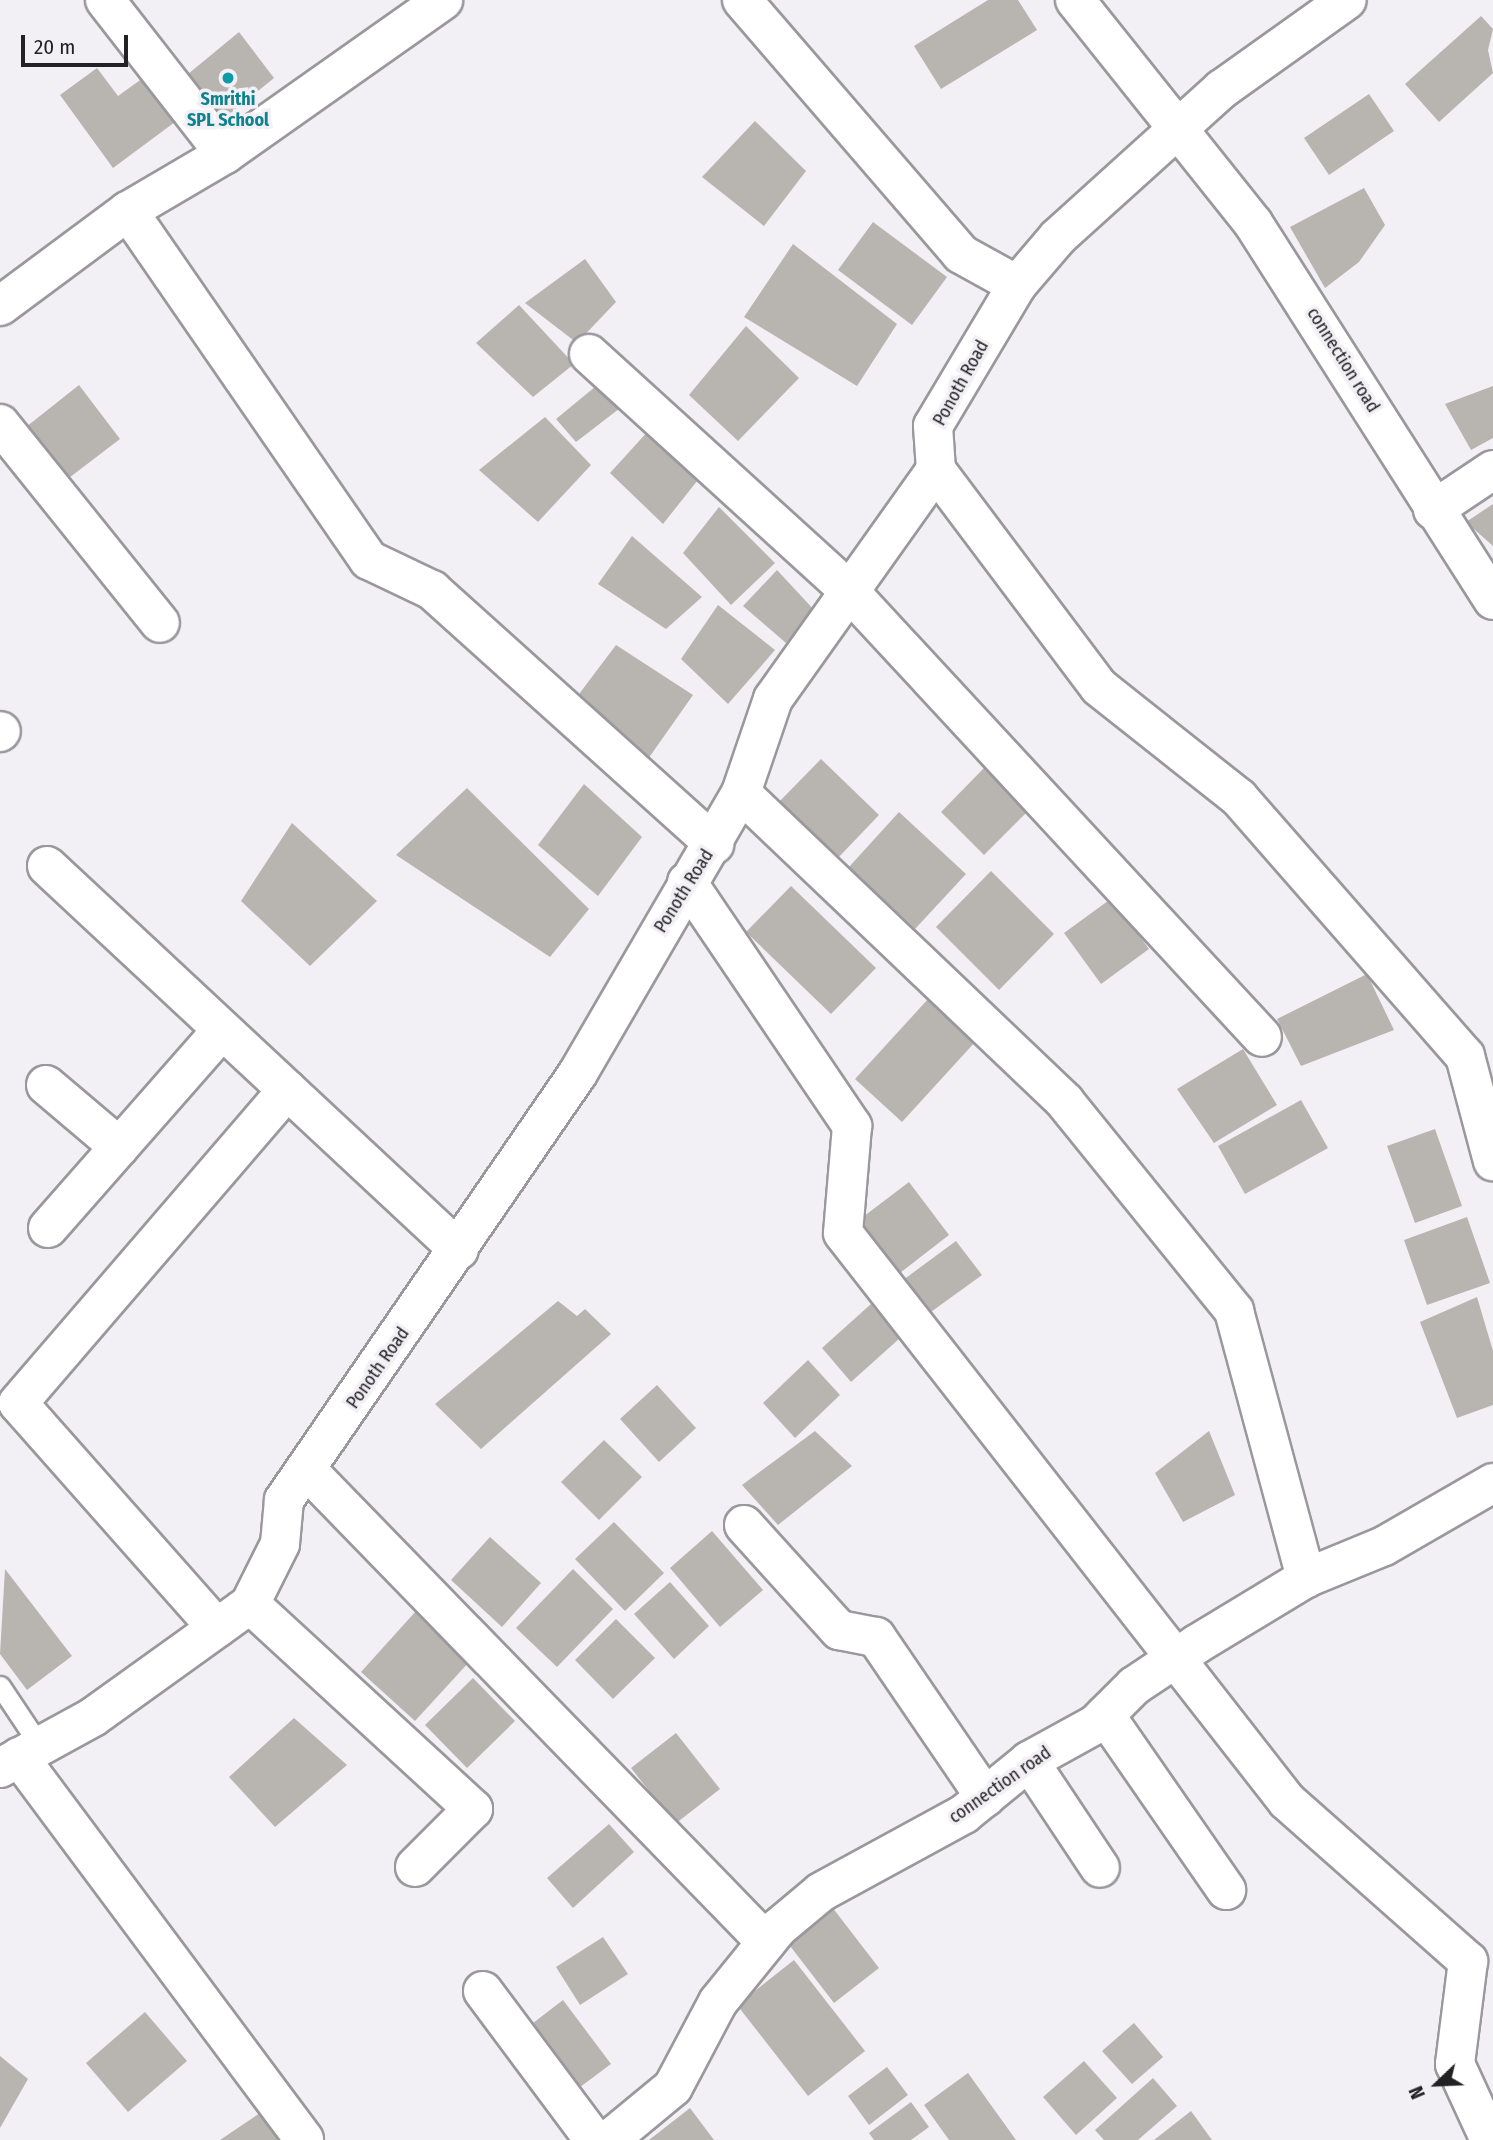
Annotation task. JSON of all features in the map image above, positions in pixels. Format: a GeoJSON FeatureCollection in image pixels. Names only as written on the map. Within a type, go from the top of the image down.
{"type":"FeatureCollection","features":[{"type":"Feature","properties":{"kind":"street"},"geometry":{"type":"LineString","coordinates":[[105,0],[225,154]]}},
{"type":"Feature","properties":{"kind":"street"},"geometry":{"type":"LineString","coordinates":[[0,306],[128,211],[225,154],[443,0]]}},
{"type":"Feature","properties":{"kind":"street"},"geometry":{"type":"LineString","coordinates":[[742,0],[961,254],[1017,285]]}},
{"type":"Feature","properties":{"kind":"street","name":"connection road"},"geometry":{"type":"LineString","coordinates":[[1075,0],[1253,223],[1314,313],[1433,510],[1493,600]]}},
{"type":"Feature","properties":{"kind":"street","name":"Ponoth Road"},"geometry":{"type":"LineString","coordinates":[[20,1757],[93,1717],[250,1604],[279,1544],[284,1500],[459,1250],[578,1073],[741,793],[773,699],[848,590],[936,470],[933,426],[1017,285],[1058,237],[1177,130],[1296,32],[1348,0]]}},
{"type":"Feature","properties":{"kind":"street"},"geometry":{"type":"LineString","coordinates":[[128,211],[369,560],[432,590],[713,844]]}},
{"type":"Feature","properties":{"kind":"street"},"geometry":{"type":"LineString","coordinates":[[589,354],[848,590],[1262,1037]]}},
{"type":"Feature","properties":{"kind":"street"},"geometry":{"type":"LineString","coordinates":[[0,424],[160,623]]}},
{"type":"Feature","properties":{"kind":"street"},"geometry":{"type":"LineString","coordinates":[[936,470],[1099,687],[1239,798],[1479,1047],[1493,1161]]}},
{"type":"Feature","properties":{"kind":"street"},"geometry":{"type":"LineString","coordinates":[[1433,510],[1493,470]]}},
{"type":"Feature","properties":{"kind":"street"},"geometry":{"type":"LineString","coordinates":[[741,793],[1065,1101],[1234,1311],[1306,1578]]}},
{"type":"Feature","properties":{"kind":"street"},"geometry":{"type":"LineString","coordinates":[[47,866],[459,1250]]}},
{"type":"Feature","properties":{"kind":"street"},"geometry":{"type":"LineString","coordinates":[[687,882],[852,1126],[843,1233],[1287,1801],[1481,1955],[1455,2064],[1490,2140]]}},
{"type":"Feature","properties":{"kind":"street"},"geometry":{"type":"LineString","coordinates":[[48,1228],[222,1030]]}},
{"type":"Feature","properties":{"kind":"street"},"geometry":{"type":"LineString","coordinates":[[46,1085],[119,1147]]}},
{"type":"Feature","properties":{"kind":"street"},"geometry":{"type":"LineString","coordinates":[[217,1628],[18,1403],[287,1090]]}},
{"type":"Feature","properties":{"kind":"street"},"geometry":{"type":"LineString","coordinates":[[306,1469],[766,1942]]}},
{"type":"Feature","properties":{"kind":"street","name":"connection road"},"geometry":{"type":"LineString","coordinates":[[609,2140],[673,2087],[718,2002],[766,1942],[821,1892],[985,1797],[1029,1761],[1105,1715],[1175,1659],[1306,1578],[1384,1546],[1493,1483]]}},
{"type":"Feature","properties":{"kind":"street"},"geometry":{"type":"LineString","coordinates":[[744,1525],[839,1630],[876,1637],[985,1797]]}},
{"type":"Feature","properties":{"kind":"street"},"geometry":{"type":"LineString","coordinates":[[250,1604],[473,1809],[415,1867]]}},
{"type":"Feature","properties":{"kind":"street"},"geometry":{"type":"LineString","coordinates":[[1105,1715],[1226,1890]]}},
{"type":"Feature","properties":{"kind":"street"},"geometry":{"type":"LineString","coordinates":[[20,1757],[304,2140]]}},
{"type":"Feature","properties":{"kind":"street"},"geometry":{"type":"LineString","coordinates":[[1029,1761],[1100,1868]]}},
{"type":"Feature","properties":{"kind":"street"},"geometry":{"type":"LineString","coordinates":[[483,1991],[594,2140]]}},
{"type":"Feature","properties":{"kind":"lane"},"geometry":{"type":"LineString","coordinates":[[0,1686],[20,1757]]}},
{"type":"Feature","properties":{"kind":"building"},"geometry":{"type":"Polygon","coordinates":[[[988,0],[1018,0],[1037,30],[941,89],[914,46],[988,0]]]}},
{"type":"Feature","properties":{"kind":"building"},"geometry":{"type":"Polygon","coordinates":[[[1481,16],[1493,29],[1488,50],[1493,73],[1439,122],[1405,84],[1481,16]]]}},
{"type":"Feature","properties":{"kind":"building","name":"Smrithi SPL School"},"geometry":{"type":"Polygon","coordinates":[[[239,32],[274,78],[216,125],[182,79],[239,32]]]}},
{"type":"Feature","properties":{"kind":"building"},"geometry":{"type":"Polygon","coordinates":[[[97,68],[118,96],[143,78],[175,122],[113,168],[60,95],[97,68]]]}},
{"type":"Feature","properties":{"kind":"building"},"geometry":{"type":"Polygon","coordinates":[[[1369,94],[1394,131],[1329,175],[1304,138],[1369,94]]]}},
{"type":"Feature","properties":{"kind":"building"},"geometry":{"type":"Polygon","coordinates":[[[755,121],[806,171],[764,226],[702,177],[755,121]]]}},
{"type":"Feature","properties":{"kind":"building"},"geometry":{"type":"Polygon","coordinates":[[[1364,188],[1385,225],[1359,262],[1325,288],[1290,227],[1364,188]]]}},
{"type":"Feature","properties":{"kind":"building"},"geometry":{"type":"Polygon","coordinates":[[[873,222],[947,277],[912,325],[838,270],[873,222]]]}},
{"type":"Feature","properties":{"kind":"building"},"geometry":{"type":"Polygon","coordinates":[[[793,244],[897,324],[857,386],[744,317],[793,244]]]}},
{"type":"Feature","properties":{"kind":"building"},"geometry":{"type":"Polygon","coordinates":[[[585,259],[616,302],[577,343],[525,303],[585,259]]]}},
{"type":"Feature","properties":{"kind":"building"},"geometry":{"type":"Polygon","coordinates":[[[519,305],[574,364],[533,397],[476,343],[519,305]]]}},
{"type":"Feature","properties":{"kind":"building"},"geometry":{"type":"Polygon","coordinates":[[[746,326],[799,378],[738,441],[689,395],[746,326]]]}},
{"type":"Feature","properties":{"kind":"building"},"geometry":{"type":"Polygon","coordinates":[[[601,382],[624,405],[576,442],[556,419],[601,382]]]}},
{"type":"Feature","properties":{"kind":"building"},"geometry":{"type":"Polygon","coordinates":[[[79,385],[120,439],[61,484],[21,431],[79,385]]]}},
{"type":"Feature","properties":{"kind":"building"},"geometry":{"type":"Polygon","coordinates":[[[1493,386],[1493,438],[1471,450],[1445,404],[1493,386]]]}},
{"type":"Feature","properties":{"kind":"building"},"geometry":{"type":"Polygon","coordinates":[[[545,417],[591,465],[538,522],[479,470],[545,417]]]}},
{"type":"Feature","properties":{"kind":"building"},"geometry":{"type":"Polygon","coordinates":[[[650,429],[705,471],[663,524],[610,473],[650,429]]]}},
{"type":"Feature","properties":{"kind":"building"},"geometry":{"type":"Polygon","coordinates":[[[1493,504],[1493,546],[1466,522],[1493,504]]]}},
{"type":"Feature","properties":{"kind":"building"},"geometry":{"type":"Polygon","coordinates":[[[719,507],[775,563],[731,605],[683,553],[719,507]]]}},
{"type":"Feature","properties":{"kind":"building"},"geometry":{"type":"Polygon","coordinates":[[[632,536],[702,597],[666,629],[598,584],[632,536]]]}},
{"type":"Feature","properties":{"kind":"building"},"geometry":{"type":"Polygon","coordinates":[[[777,570],[816,612],[786,643],[743,606],[777,570]]]}},
{"type":"Feature","properties":{"kind":"building"},"geometry":{"type":"Polygon","coordinates":[[[718,605],[775,650],[728,704],[681,659],[718,605]]]}},
{"type":"Feature","properties":{"kind":"building"},"geometry":{"type":"Polygon","coordinates":[[[616,645],[693,695],[648,759],[573,702],[616,645]]]}},
{"type":"Feature","properties":{"kind":"building"},"geometry":{"type":"Polygon","coordinates":[[[821,759],[879,815],[836,860],[778,803],[821,759]]]}},
{"type":"Feature","properties":{"kind":"building"},"geometry":{"type":"Polygon","coordinates":[[[984,768],[1027,812],[984,855],[941,812],[984,768]]]}},
{"type":"Feature","properties":{"kind":"building"},"geometry":{"type":"Polygon","coordinates":[[[584,784],[642,837],[598,896],[538,845],[584,784]]]}},
{"type":"Feature","properties":{"kind":"building"},"geometry":{"type":"Polygon","coordinates":[[[467,788],[589,909],[550,957],[396,855],[467,788]]]}},
{"type":"Feature","properties":{"kind":"building"},"geometry":{"type":"Polygon","coordinates":[[[899,812],[966,874],[915,929],[849,867],[899,812]]]}},
{"type":"Feature","properties":{"kind":"building"},"geometry":{"type":"Polygon","coordinates":[[[292,823],[377,901],[310,966],[241,901],[292,823]]]}},
{"type":"Feature","properties":{"kind":"building"},"geometry":{"type":"Polygon","coordinates":[[[991,871],[1054,934],[999,990],[936,927],[991,871]]]}},
{"type":"Feature","properties":{"kind":"building"},"geometry":{"type":"Polygon","coordinates":[[[791,886],[876,968],[831,1014],[746,932],[791,886]]]}},
{"type":"Feature","properties":{"kind":"building"},"geometry":{"type":"Polygon","coordinates":[[[1112,898],[1149,949],[1101,984],[1064,933],[1112,898]]]}},
{"type":"Feature","properties":{"kind":"building"},"geometry":{"type":"Polygon","coordinates":[[[1367,974],[1394,1030],[1301,1066],[1277,1019],[1367,974]]]}},
{"type":"Feature","properties":{"kind":"building"},"geometry":{"type":"Polygon","coordinates":[[[929,998],[976,1041],[902,1122],[855,1079],[929,998]]]}},
{"type":"Feature","properties":{"kind":"building"},"geometry":{"type":"Polygon","coordinates":[[[1243,1049],[1277,1105],[1214,1143],[1177,1089],[1243,1049]]]}},
{"type":"Feature","properties":{"kind":"building"},"geometry":{"type":"Polygon","coordinates":[[[1301,1100],[1328,1148],[1245,1194],[1218,1146],[1301,1100]]]}},
{"type":"Feature","properties":{"kind":"building"},"geometry":{"type":"Polygon","coordinates":[[[1435,1129],[1462,1206],[1415,1223],[1387,1146],[1435,1129]]]}},
{"type":"Feature","properties":{"kind":"building"},"geometry":{"type":"Polygon","coordinates":[[[909,1182],[949,1235],[896,1276],[855,1223],[909,1182]]]}},
{"type":"Feature","properties":{"kind":"building"},"geometry":{"type":"Polygon","coordinates":[[[1467,1217],[1490,1283],[1427,1305],[1404,1240],[1467,1217]]]}},
{"type":"Feature","properties":{"kind":"building"},"geometry":{"type":"Polygon","coordinates":[[[956,1241],[982,1275],[924,1317],[899,1283],[956,1241]]]}},
{"type":"Feature","properties":{"kind":"building"},"geometry":{"type":"Polygon","coordinates":[[[1477,1297],[1493,1351],[1493,1405],[1457,1418],[1420,1322],[1477,1297]]]}},
{"type":"Feature","properties":{"kind":"building"},"geometry":{"type":"Polygon","coordinates":[[[558,1301],[577,1316],[585,1309],[611,1334],[481,1449],[435,1404],[558,1301]]]}},
{"type":"Feature","properties":{"kind":"building"},"geometry":{"type":"Polygon","coordinates":[[[871,1304],[900,1338],[851,1382],[822,1348],[871,1304]]]}},
{"type":"Feature","properties":{"kind":"building"},"geometry":{"type":"Polygon","coordinates":[[[808,1360],[840,1395],[795,1438],[763,1403],[808,1360]]]}},
{"type":"Feature","properties":{"kind":"building"},"geometry":{"type":"Polygon","coordinates":[[[657,1385],[696,1428],[659,1462],[620,1419],[657,1385]]]}},
{"type":"Feature","properties":{"kind":"building"},"geometry":{"type":"Polygon","coordinates":[[[815,1431],[852,1466],[778,1525],[742,1485],[815,1431]]]}},
{"type":"Feature","properties":{"kind":"building"},"geometry":{"type":"Polygon","coordinates":[[[1209,1431],[1235,1495],[1183,1522],[1155,1473],[1209,1431]]]}},
{"type":"Feature","properties":{"kind":"building"},"geometry":{"type":"Polygon","coordinates":[[[604,1440],[642,1477],[599,1520],[561,1482],[604,1440]]]}},
{"type":"Feature","properties":{"kind":"building"},"geometry":{"type":"Polygon","coordinates":[[[614,1522],[664,1573],[625,1611],[575,1559],[614,1522]]]}},
{"type":"Feature","properties":{"kind":"building"},"geometry":{"type":"Polygon","coordinates":[[[712,1531],[763,1590],[720,1627],[670,1568],[712,1531]]]}},
{"type":"Feature","properties":{"kind":"building"},"geometry":{"type":"Polygon","coordinates":[[[490,1537],[541,1583],[502,1627],[451,1580],[490,1537]]]}},
{"type":"Feature","properties":{"kind":"building"},"geometry":{"type":"Polygon","coordinates":[[[5,1569],[72,1656],[27,1690],[0,1654],[5,1569]]]}},
{"type":"Feature","properties":{"kind":"building"},"geometry":{"type":"Polygon","coordinates":[[[573,1569],[613,1609],[557,1667],[516,1628],[573,1569]]]}},
{"type":"Feature","properties":{"kind":"building"},"geometry":{"type":"Polygon","coordinates":[[[670,1582],[709,1626],[674,1659],[634,1614],[670,1582]]]}},
{"type":"Feature","properties":{"kind":"building"},"geometry":{"type":"Polygon","coordinates":[[[416,1611],[470,1661],[415,1721],[361,1672],[416,1611]]]}},
{"type":"Feature","properties":{"kind":"building"},"geometry":{"type":"Polygon","coordinates":[[[616,1619],[655,1658],[613,1699],[575,1660],[616,1619]]]}},
{"type":"Feature","properties":{"kind":"building"},"geometry":{"type":"Polygon","coordinates":[[[473,1678],[515,1721],[467,1768],[425,1725],[473,1678]]]}},
{"type":"Feature","properties":{"kind":"building"},"geometry":{"type":"Polygon","coordinates":[[[294,1718],[347,1765],[275,1827],[229,1777],[294,1718]]]}},
{"type":"Feature","properties":{"kind":"building"},"geometry":{"type":"Polygon","coordinates":[[[676,1733],[720,1789],[675,1824],[631,1768],[676,1733]]]}},
{"type":"Feature","properties":{"kind":"building"},"geometry":{"type":"Polygon","coordinates":[[[609,1824],[634,1852],[573,1908],[547,1878],[609,1824]]]}},
{"type":"Feature","properties":{"kind":"building"},"geometry":{"type":"Polygon","coordinates":[[[832,1907],[879,1968],[834,2003],[787,1942],[832,1907]]]}},
{"type":"Feature","properties":{"kind":"building"},"geometry":{"type":"Polygon","coordinates":[[[603,1937],[628,1974],[580,2005],[556,1967],[603,1937]]]}},
{"type":"Feature","properties":{"kind":"building"},"geometry":{"type":"Polygon","coordinates":[[[794,1960],[865,2051],[808,2096],[737,2005],[794,1960]]]}},
{"type":"Feature","properties":{"kind":"building"},"geometry":{"type":"Polygon","coordinates":[[[563,2000],[611,2064],[572,2093],[524,2030],[563,2000]]]}},
{"type":"Feature","properties":{"kind":"building"},"geometry":{"type":"Polygon","coordinates":[[[145,2012],[187,2061],[128,2112],[86,2063],[145,2012]]]}},
{"type":"Feature","properties":{"kind":"building"},"geometry":{"type":"Polygon","coordinates":[[[1134,2023],[1163,2057],[1132,2084],[1102,2051],[1134,2023]]]}},
{"type":"Feature","properties":{"kind":"building"},"geometry":{"type":"Polygon","coordinates":[[[0,2056],[28,2079],[0,2128],[0,2056]]]}},
{"type":"Feature","properties":{"kind":"building"},"geometry":{"type":"Polygon","coordinates":[[[1084,2061],[1117,2098],[1076,2135],[1043,2097],[1084,2061]]]}},
{"type":"Feature","properties":{"kind":"building"},"geometry":{"type":"Polygon","coordinates":[[[887,2067],[908,2095],[869,2125],[848,2096],[887,2067]]]}},
{"type":"Feature","properties":{"kind":"building"},"geometry":{"type":"Polygon","coordinates":[[[968,2073],[1016,2140],[949,2140],[924,2105],[968,2073]]]}},
{"type":"Feature","properties":{"kind":"building"},"geometry":{"type":"Polygon","coordinates":[[[1153,2078],[1177,2106],[1138,2140],[1104,2140],[1095,2130],[1153,2078]]]}},
{"type":"Feature","properties":{"kind":"building"},"geometry":{"type":"Polygon","coordinates":[[[911,2102],[929,2127],[911,2140],[874,2140],[869,2133],[911,2102]]]}},
{"type":"Feature","properties":{"kind":"building"},"geometry":{"type":"Polygon","coordinates":[[[690,2108],[714,2140],[649,2140],[690,2108]]]}},
{"type":"Feature","properties":{"kind":"building"},"geometry":{"type":"Polygon","coordinates":[[[1191,2111],[1212,2140],[1154,2140],[1191,2111]]]}},
{"type":"Feature","properties":{"kind":"building"},"geometry":{"type":"Polygon","coordinates":[[[260,2113],[279,2140],[220,2140],[260,2113]]]}},
{"type":"Feature","properties":{"kind":"place","name":"Smrithi SPL School"},"geometry":{"type":"Point","coordinates":[228,78]}}]}
